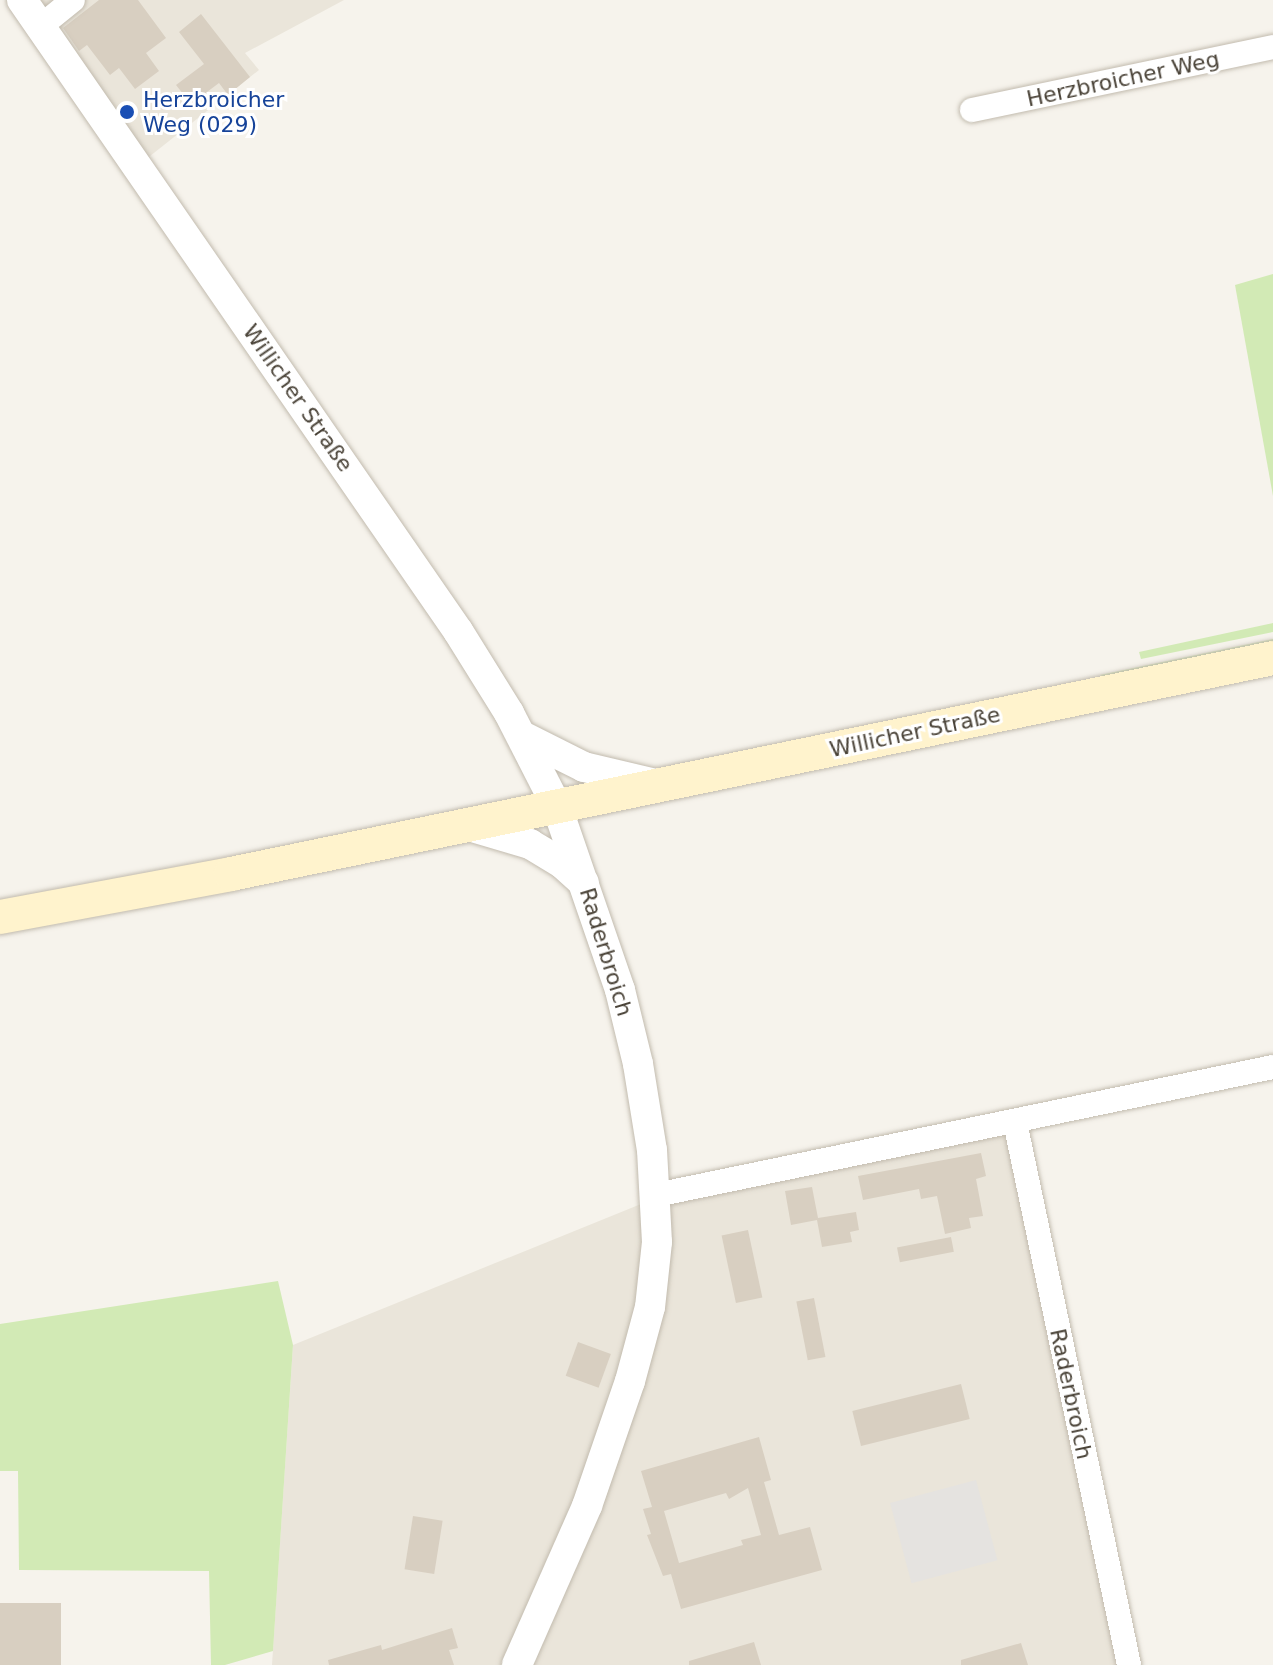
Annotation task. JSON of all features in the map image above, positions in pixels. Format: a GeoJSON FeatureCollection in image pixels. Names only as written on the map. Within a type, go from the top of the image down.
{"type":"FeatureCollection","features":[{"type":"Feature","properties":{"kind":"main road","name":"Willicher Straße"},"geometry":{"type":"LineString","coordinates":[[0,917],[231,874],[1273,658]]}},
{"type":"Feature","properties":{"kind":"street","name":"Willicher Straße"},"geometry":{"type":"LineString","coordinates":[[22,0],[449,618],[522,736],[557,807]]}},
{"type":"Feature","properties":{"kind":"street"},"geometry":{"type":"LineString","coordinates":[[41,26],[73,0]]}},
{"type":"Feature","properties":{"kind":"street","name":"Herzbroicher Weg"},"geometry":{"type":"LineString","coordinates":[[972,110],[1273,47]]}},
{"type":"Feature","properties":{"kind":"street"},"geometry":{"type":"LineString","coordinates":[[522,736],[584,767],[662,785]]}},
{"type":"Feature","properties":{"kind":"street","name":"Raderbroich"},"geometry":{"type":"LineString","coordinates":[[517,1665],[564,1566],[638,1357],[653,1283],[656,1195],[645,1107],[628,1019],[587,886],[557,807]]}},
{"type":"Feature","properties":{"kind":"street"},"geometry":{"type":"LineString","coordinates":[[466,825],[530,844],[563,864],[587,886]]}},
{"type":"Feature","properties":{"kind":"street"},"geometry":{"type":"LineString","coordinates":[[656,1195],[1273,1067]]}},
{"type":"Feature","properties":{"kind":"street","name":"Raderbroich"},"geometry":{"type":"LineString","coordinates":[[1015,1122],[1129,1665]]}},
{"type":"Feature","properties":{"kind":"shaded area"},"geometry":{"type":"Polygon","coordinates":[[[7,0],[344,0],[245,53],[259,70],[145,160],[7,0]]]}},
{"type":"Feature","properties":{"kind":"shaded area"},"geometry":{"type":"Polygon","coordinates":[[[1012,1126],[1126,1665],[272,1665],[293,1345],[641,1204],[1012,1126]]]}},
{"type":"Feature","properties":{"kind":"shaded area"},"geometry":{"type":"Polygon","coordinates":[[[976,1480],[997,1560],[912,1583],[890,1503],[976,1480]]]}},
{"type":"Feature","properties":{"kind":"green space"},"geometry":{"type":"Polygon","coordinates":[[[1273,274],[1273,496],[1235,285],[1273,274]]]}},
{"type":"Feature","properties":{"kind":"green space"},"geometry":{"type":"Polygon","coordinates":[[[1273,623],[1273,632],[1141,659],[1139,652],[1273,623]]]}},
{"type":"Feature","properties":{"kind":"green space"},"geometry":{"type":"Polygon","coordinates":[[[1273,639],[1273,646],[1108,679],[1100,675],[1273,639]]]}},
{"type":"Feature","properties":{"kind":"green space"},"geometry":{"type":"Polygon","coordinates":[[[278,1281],[293,1345],[273,1651],[225,1665],[211,1665],[209,1571],[19,1570],[18,1471],[0,1471],[0,1324],[278,1281]]]}},
{"type":"Feature","properties":{"kind":"building"},"geometry":{"type":"Polygon","coordinates":[[[99,0],[138,0],[166,38],[146,53],[159,71],[135,89],[119,68],[110,75],[87,45],[79,51],[63,28],[99,0]]]}},
{"type":"Feature","properties":{"kind":"building"},"geometry":{"type":"Polygon","coordinates":[[[201,14],[250,77],[228,95],[219,83],[191,104],[176,85],[204,64],[179,32],[201,14]]]}},
{"type":"Feature","properties":{"kind":"building"},"geometry":{"type":"Polygon","coordinates":[[[981,1153],[986,1176],[976,1179],[983,1216],[969,1218],[971,1228],[945,1234],[937,1196],[921,1199],[919,1189],[863,1200],[858,1176],[981,1153]]]}},
{"type":"Feature","properties":{"kind":"building"},"geometry":{"type":"Polygon","coordinates":[[[812,1187],[818,1218],[856,1212],[859,1230],[850,1232],[852,1242],[822,1247],[817,1220],[791,1225],[785,1191],[812,1187]]]}},
{"type":"Feature","properties":{"kind":"building"},"geometry":{"type":"Polygon","coordinates":[[[748,1230],[762,1297],[736,1303],[722,1236],[748,1230]]]}},
{"type":"Feature","properties":{"kind":"building"},"geometry":{"type":"Polygon","coordinates":[[[951,1237],[954,1252],[900,1262],[897,1247],[951,1237]]]}},
{"type":"Feature","properties":{"kind":"building"},"geometry":{"type":"Polygon","coordinates":[[[814,1298],[825,1357],[808,1360],[796,1301],[814,1298]]]}},
{"type":"Feature","properties":{"kind":"building"},"geometry":{"type":"Polygon","coordinates":[[[578,1342],[611,1354],[599,1388],[566,1376],[578,1342]]]}},
{"type":"Feature","properties":{"kind":"building"},"geometry":{"type":"Polygon","coordinates":[[[961,1384],[970,1419],[861,1446],[852,1411],[961,1384]]]}},
{"type":"Feature","properties":{"kind":"building"},"geometry":{"type":"Polygon","coordinates":[[[759,1437],[771,1480],[764,1482],[779,1535],[810,1527],[822,1570],[681,1609],[671,1574],[663,1576],[647,1535],[651,1534],[643,1509],[652,1507],[641,1471],[759,1437]],[[748,1488],[729,1499],[726,1493],[664,1511],[679,1563],[743,1545],[741,1540],[761,1535],[748,1488]]]}},
{"type":"Feature","properties":{"kind":"building"},"geometry":{"type":"Polygon","coordinates":[[[413,1516],[443,1521],[434,1574],[405,1569],[413,1516]]]}},
{"type":"Feature","properties":{"kind":"building"},"geometry":{"type":"Polygon","coordinates":[[[0,1603],[61,1603],[61,1665],[0,1665],[0,1603]]]}},
{"type":"Feature","properties":{"kind":"building"},"geometry":{"type":"Polygon","coordinates":[[[452,1628],[458,1648],[449,1650],[454,1665],[329,1665],[328,1660],[381,1645],[382,1650],[452,1628]]]}},
{"type":"Feature","properties":{"kind":"building"},"geometry":{"type":"Polygon","coordinates":[[[754,1642],[761,1665],[689,1665],[689,1661],[754,1642]]]}},
{"type":"Feature","properties":{"kind":"building"},"geometry":{"type":"Polygon","coordinates":[[[1021,1643],[1028,1665],[961,1665],[961,1660],[1021,1643]]]}},
{"type":"Feature","properties":{"kind":"place","name":"Herzbroicher Weg (029)"},"geometry":{"type":"Point","coordinates":[127,112]}}]}
